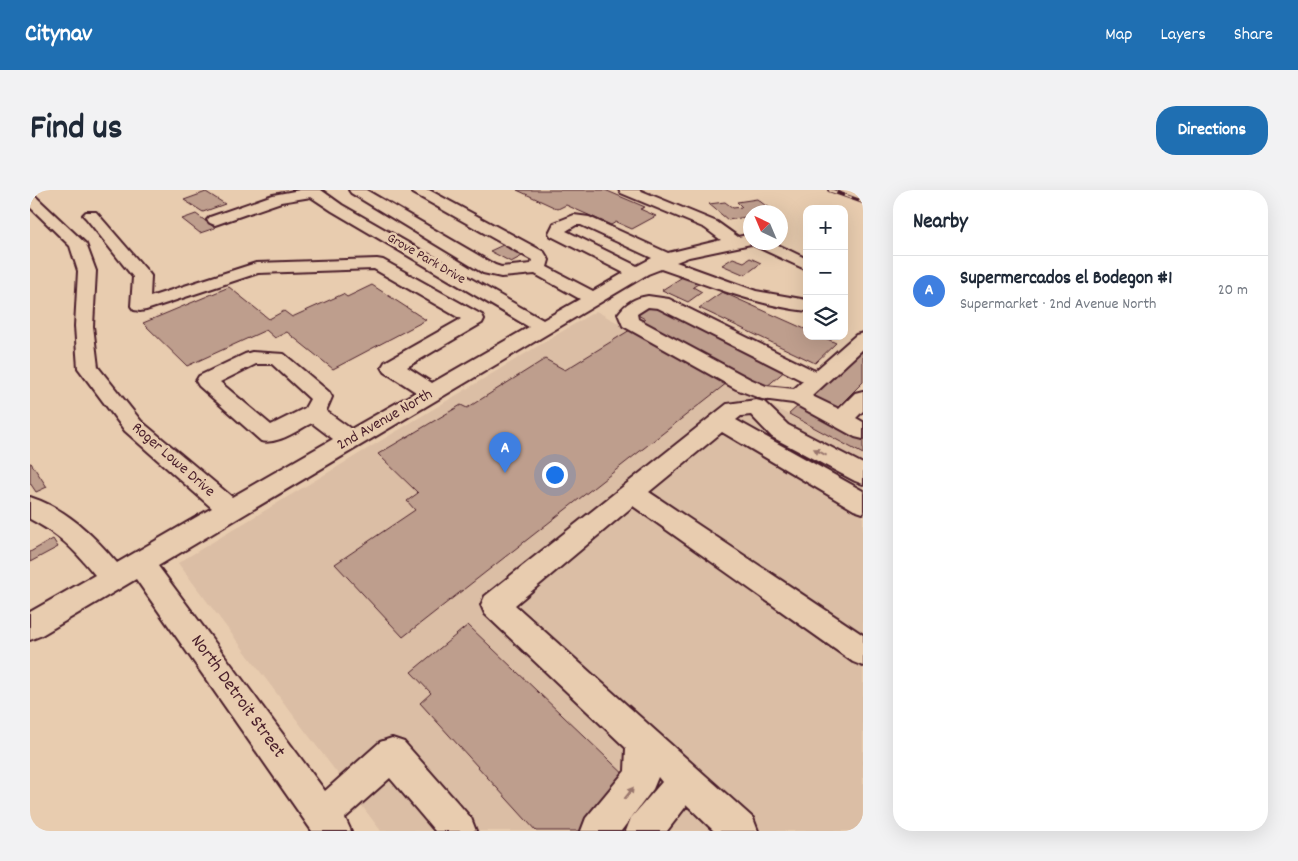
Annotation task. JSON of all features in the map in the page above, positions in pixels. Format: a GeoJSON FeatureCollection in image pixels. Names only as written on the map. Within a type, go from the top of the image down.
{"type":"FeatureCollection","features":[{"type":"Feature","properties":{"kind":"street"},"geometry":{"type":"LineString","coordinates":[[356,190],[489,269],[501,272],[538,269],[592,298]]}},
{"type":"Feature","properties":{"kind":"street"},"geometry":{"type":"LineString","coordinates":[[418,190],[538,256],[541,260],[538,269]]}},
{"type":"Feature","properties":{"kind":"street"},"geometry":{"type":"LineString","coordinates":[[626,190],[711,225],[742,240]]}},
{"type":"Feature","properties":{"kind":"street"},"geometry":{"type":"LineString","coordinates":[[215,220],[278,198],[312,191]]}},
{"type":"Feature","properties":{"kind":"street","name":"Grove Park Drive"},"geometry":{"type":"LineString","coordinates":[[312,191],[337,208],[542,327]]}},
{"type":"Feature","properties":{"kind":"street","name":"Roger Lowe Drive"},"geometry":{"type":"LineString","coordinates":[[30,199],[78,244],[87,271],[84,326],[88,368],[133,426],[231,510]]}},
{"type":"Feature","properties":{"kind":"street"},"geometry":{"type":"LineString","coordinates":[[92,216],[142,276],[140,306],[256,268],[377,264],[475,319],[392,367],[432,392]]}},
{"type":"Feature","properties":{"kind":"street"},"geometry":{"type":"LineString","coordinates":[[637,273],[557,233],[560,226],[574,220],[584,220],[663,261],[743,293],[787,304],[803,306]]}},
{"type":"Feature","properties":{"kind":"street","name":"2nd Avenue North"},"geometry":{"type":"LineString","coordinates":[[30,627],[637,273],[684,253],[742,240]]}},
{"type":"Feature","properties":{"kind":"street"},"geometry":{"type":"LineString","coordinates":[[775,250],[803,263]]}},
{"type":"Feature","properties":{"kind":"street"},"geometry":{"type":"LineString","coordinates":[[817,380],[663,303],[643,302],[627,314],[630,322],[743,384],[762,392],[798,397],[863,431]]}},
{"type":"Feature","properties":{"kind":"street"},"geometry":{"type":"LineString","coordinates":[[798,397],[863,339]]}},
{"type":"Feature","properties":{"kind":"street"},"geometry":{"type":"LineString","coordinates":[[252,358],[277,358],[321,397],[314,413],[269,435],[206,381],[252,358]]}},
{"type":"Feature","properties":{"kind":"street"},"geometry":{"type":"LineString","coordinates":[[841,420],[863,398]]}},
{"type":"Feature","properties":{"kind":"street"},"geometry":{"type":"LineString","coordinates":[[740,831],[495,604],[728,415],[756,407],[780,431],[863,476]]}},
{"type":"Feature","properties":{"kind":"street"},"geometry":{"type":"LineString","coordinates":[[314,413],[350,440]]}},
{"type":"Feature","properties":{"kind":"street"},"geometry":{"type":"LineString","coordinates":[[728,415],[863,503]]}},
{"type":"Feature","properties":{"kind":"street"},"geometry":{"type":"LineString","coordinates":[[632,493],[863,652]]}},
{"type":"Feature","properties":{"kind":"street"},"geometry":{"type":"LineString","coordinates":[[30,507],[65,526],[90,550],[114,578]]}},
{"type":"Feature","properties":{"kind":"street","name":"North Detroit Street"},"geometry":{"type":"LineString","coordinates":[[140,563],[328,823]]}},
{"type":"Feature","properties":{"kind":"street"},"geometry":{"type":"LineString","coordinates":[[599,831],[641,777],[643,741]]}},
{"type":"Feature","properties":{"kind":"street"},"geometry":{"type":"LineString","coordinates":[[328,823],[392,754],[458,831]]}},
{"type":"Feature","properties":{"kind":"street"},"geometry":{"type":"LineString","coordinates":[[644,831],[685,781]]}},
{"type":"Feature","properties":{"kind":"shaded area"},"geometry":{"type":"Polygon","coordinates":[[[596,311],[863,455],[863,831],[381,831],[178,563],[596,311]]]}},
{"type":"Feature","properties":{"kind":"building"},"geometry":{"type":"Polygon","coordinates":[[[517,190],[605,190],[645,207],[640,209],[656,216],[632,229],[616,222],[611,225],[566,205],[558,209],[517,190]]]}},
{"type":"Feature","properties":{"kind":"building"},"geometry":{"type":"Polygon","coordinates":[[[206,192],[225,204],[203,212],[184,200],[206,192]]]}},
{"type":"Feature","properties":{"kind":"building"},"geometry":{"type":"Polygon","coordinates":[[[757,199],[765,205],[743,205],[743,218],[728,220],[709,204],[725,202],[733,208],[742,207],[737,202],[757,199]]]}},
{"type":"Feature","properties":{"kind":"building"},"geometry":{"type":"Polygon","coordinates":[[[196,214],[215,228],[200,233],[182,219],[196,214]]]}},
{"type":"Feature","properties":{"kind":"building"},"geometry":{"type":"Polygon","coordinates":[[[503,245],[524,255],[511,262],[490,251],[503,245]]]}},
{"type":"Feature","properties":{"kind":"building"},"geometry":{"type":"Polygon","coordinates":[[[733,258],[744,262],[750,258],[761,263],[745,275],[722,265],[733,258]]]}},
{"type":"Feature","properties":{"kind":"building"},"geometry":{"type":"Polygon","coordinates":[[[684,276],[700,283],[693,287],[702,292],[688,302],[662,290],[684,276]]]}},
{"type":"Feature","properties":{"kind":"building"},"geometry":{"type":"Polygon","coordinates":[[[372,285],[426,320],[333,369],[287,332],[275,338],[266,330],[187,366],[143,323],[229,287],[269,319],[284,311],[292,317],[343,294],[347,297],[372,285]]]}},
{"type":"Feature","properties":{"kind":"building"},"geometry":{"type":"Polygon","coordinates":[[[722,292],[803,328],[803,340],[830,340],[836,343],[815,363],[699,308],[722,292]]]}},
{"type":"Feature","properties":{"kind":"building"},"geometry":{"type":"Polygon","coordinates":[[[650,305],[659,309],[663,307],[787,369],[765,388],[640,322],[645,319],[636,314],[650,305]]]}},
{"type":"Feature","properties":{"kind":"building"},"geometry":{"type":"Polygon","coordinates":[[[630,330],[727,383],[403,637],[335,564],[415,510],[407,501],[418,493],[378,454],[461,405],[467,408],[545,359],[565,370],[630,330]]]}},
{"type":"Feature","properties":{"kind":"building"},"geometry":{"type":"Polygon","coordinates":[[[863,346],[863,382],[835,410],[809,397],[863,346]]]}},
{"type":"Feature","properties":{"kind":"building"},"geometry":{"type":"Polygon","coordinates":[[[798,406],[863,440],[863,454],[789,414],[798,406]]]}},
{"type":"Feature","properties":{"kind":"building"},"geometry":{"type":"Polygon","coordinates":[[[30,463],[47,487],[36,492],[30,483],[30,463]]]}},
{"type":"Feature","properties":{"kind":"building"},"geometry":{"type":"Polygon","coordinates":[[[53,539],[58,547],[30,562],[30,552],[53,539]]]}},
{"type":"Feature","properties":{"kind":"building"},"geometry":{"type":"Polygon","coordinates":[[[468,625],[632,782],[590,831],[536,831],[420,703],[431,693],[411,672],[468,625]]]}},
{"type":"Feature","properties":{"kind":"railway"},"geometry":{"type":"LineString","coordinates":[[829,190],[863,202]]}},
{"type":"Feature","properties":{"kind":"place","name":"Supermercados el Bodegon #1"},"geometry":{"type":"Point","coordinates":[505,473]}}]}
